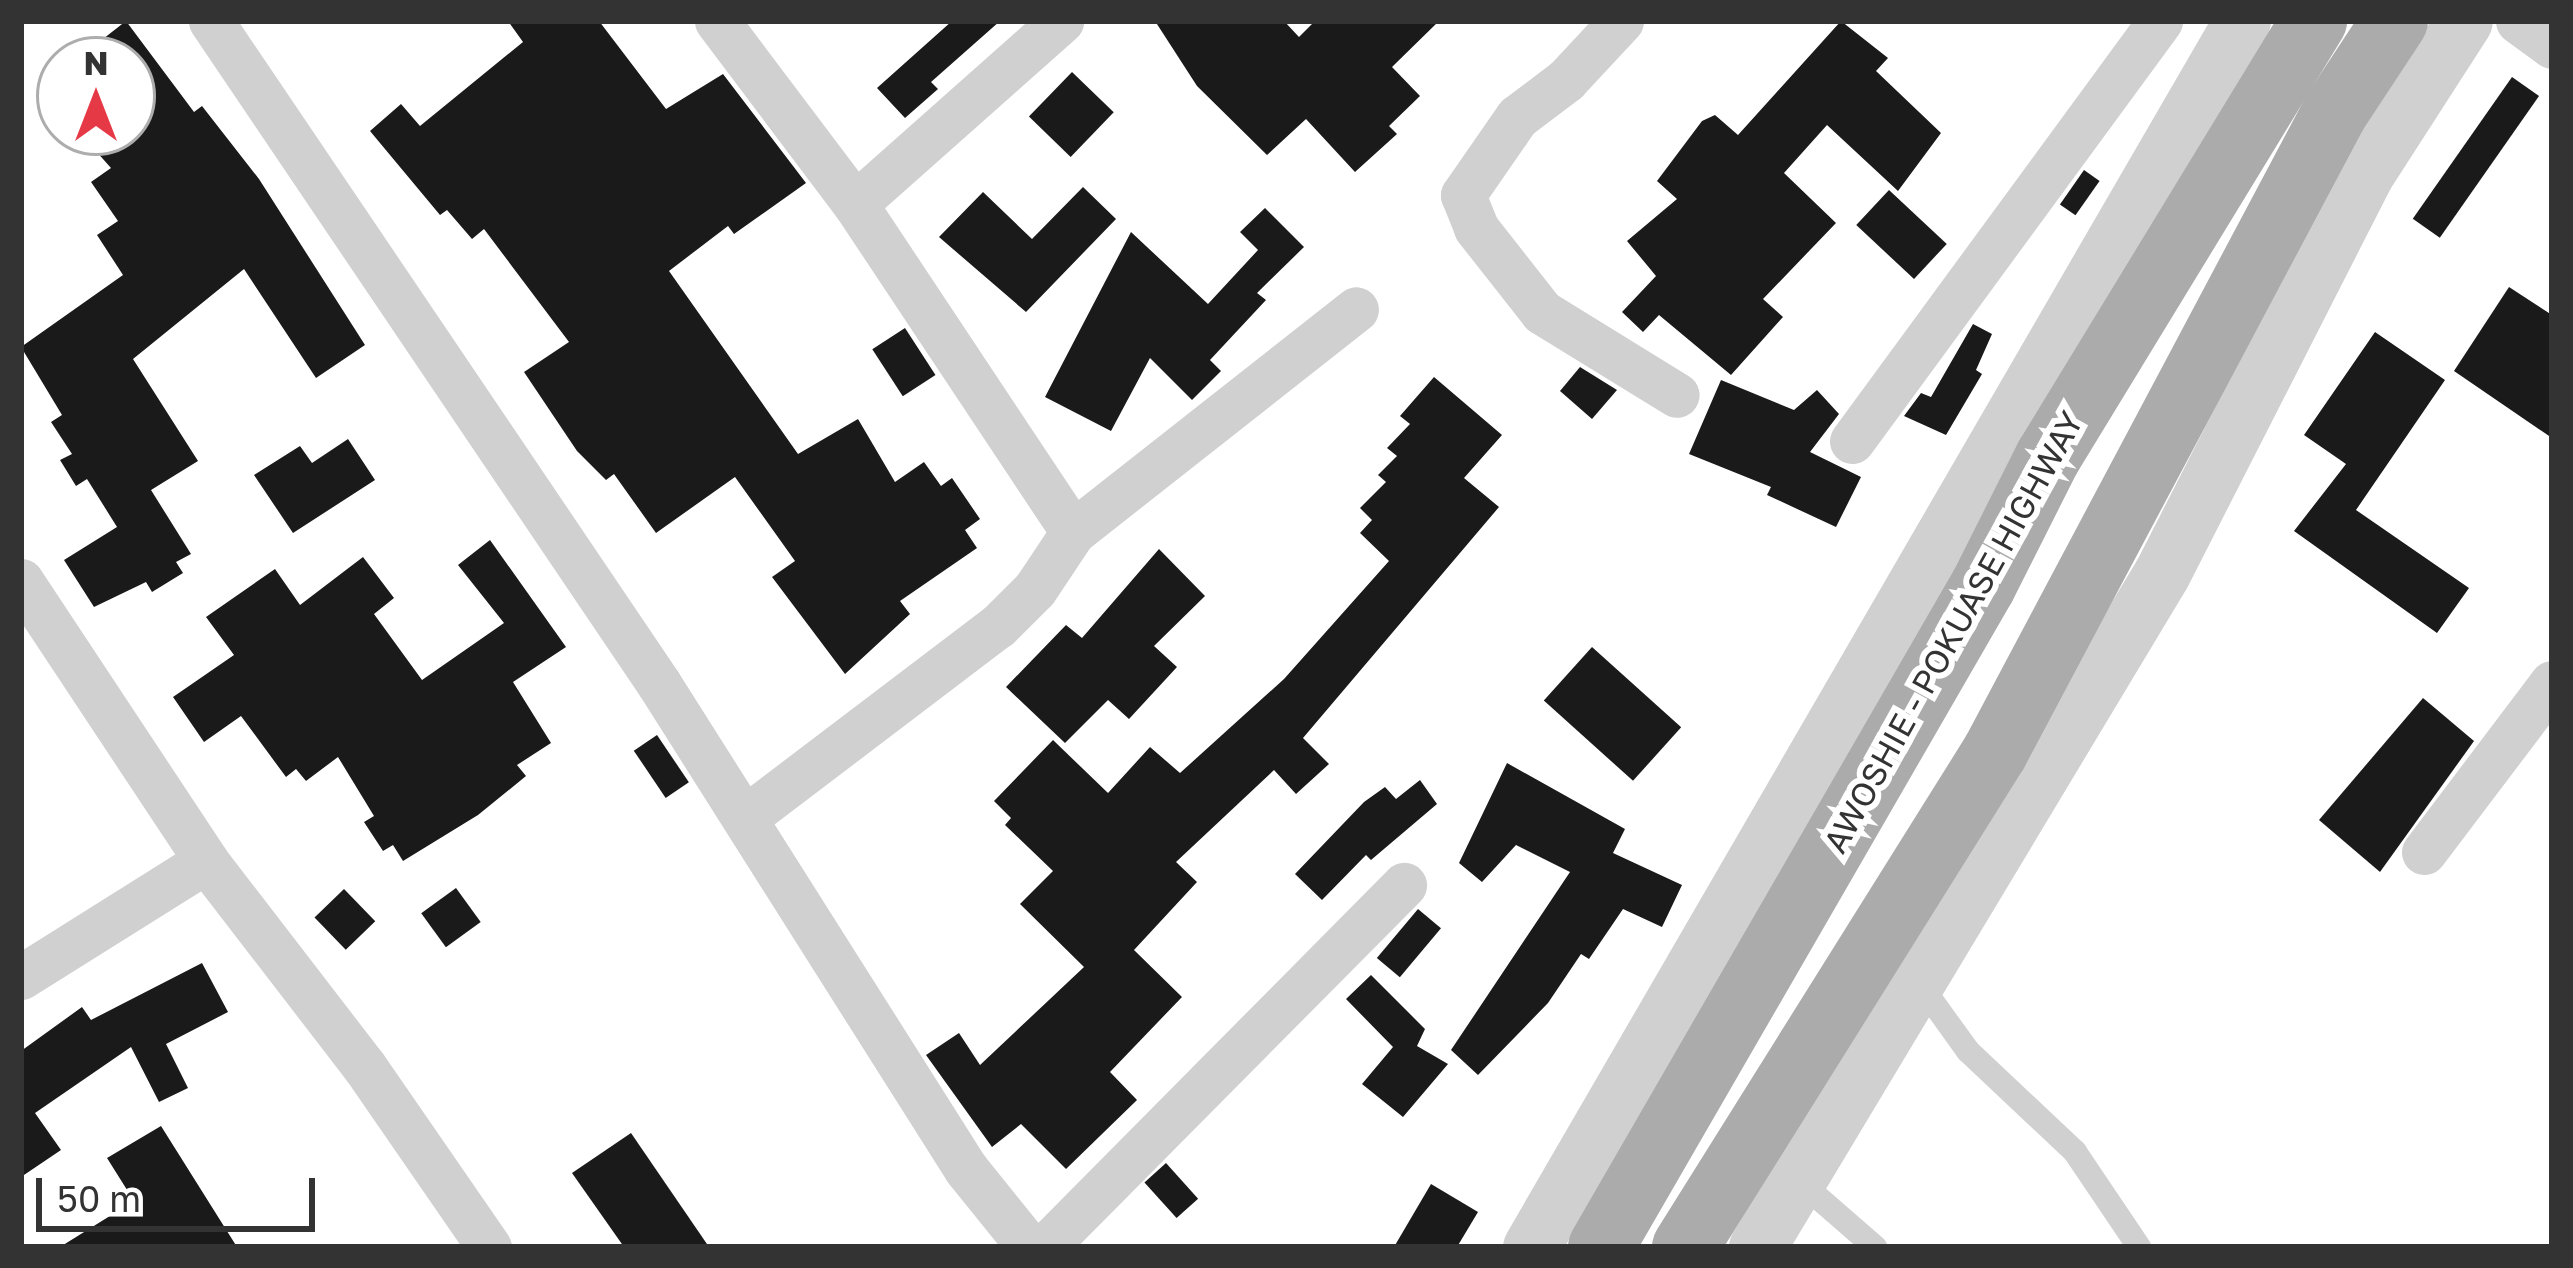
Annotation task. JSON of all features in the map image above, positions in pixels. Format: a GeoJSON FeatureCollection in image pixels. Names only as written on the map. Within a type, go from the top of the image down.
{"type":"FeatureCollection","features":[{"type":"Feature","properties":{"kind":"main road","name":"AWOSHIE - POKUASE HIGHWAY"},"geometry":{"type":"LineString","coordinates":[[1601,1247],[1814,880],[2048,458],[2314,21]]}},
{"type":"Feature","properties":{"kind":"main road"},"geometry":{"type":"LineString","coordinates":[[1685,1247],[1995,752],[2335,112],[2395,21]]}},
{"type":"Feature","properties":{"kind":"main road"},"geometry":{"type":"LineString","coordinates":[[1814,880],[1892,917]]}},
{"type":"Feature","properties":{"kind":"street"},"geometry":{"type":"LineString","coordinates":[[211,21],[746,818],[875,1032],[1029,1247]]}},
{"type":"Feature","properties":{"kind":"street"},"geometry":{"type":"LineString","coordinates":[[717,21],[854,203],[1072,532]]}},
{"type":"Feature","properties":{"kind":"street"},"geometry":{"type":"LineString","coordinates":[[854,203],[1061,21]]}},
{"type":"Feature","properties":{"kind":"street"},"geometry":{"type":"LineString","coordinates":[[1621,21],[1566,80],[1517,117],[1463,195],[1476,228],[1542,312],[1677,395]]}},
{"type":"Feature","properties":{"kind":"street"},"geometry":{"type":"LineString","coordinates":[[1852,442],[2160,21]]}},
{"type":"Feature","properties":{"kind":"street"},"geometry":{"type":"LineString","coordinates":[[1531,1247],[2242,21]]}},
{"type":"Feature","properties":{"kind":"street"},"geometry":{"type":"LineString","coordinates":[[1757,1247],[2162,573],[2364,176],[2464,21]]}},
{"type":"Feature","properties":{"kind":"street"},"geometry":{"type":"LineString","coordinates":[[2518,21],[2552,46]]}},
{"type":"Feature","properties":{"kind":"street"},"geometry":{"type":"LineString","coordinates":[[746,818],[998,626],[1072,532],[1356,309]]}},
{"type":"Feature","properties":{"kind":"street"},"geometry":{"type":"LineString","coordinates":[[21,581],[206,861],[364,1066],[489,1247]]}},
{"type":"Feature","properties":{"kind":"street"},"geometry":{"type":"LineString","coordinates":[[2424,852],[2552,683]]}},
{"type":"Feature","properties":{"kind":"street"},"geometry":{"type":"LineString","coordinates":[[21,977],[206,861]]}},
{"type":"Feature","properties":{"kind":"street"},"geometry":{"type":"LineString","coordinates":[[1045,1247],[1404,885]]}},
{"type":"Feature","properties":{"kind":"lane"},"geometry":{"type":"LineString","coordinates":[[1918,981],[1968,1051],[2075,1152],[2139,1247]]}},
{"type":"Feature","properties":{"kind":"lane"},"geometry":{"type":"LineString","coordinates":[[1799,1180],[1875,1247]]}},
{"type":"Feature","properties":{"kind":"building"},"geometry":{"type":"Polygon","coordinates":[[[126,21],[137,36],[107,36],[126,21]]]}},
{"type":"Feature","properties":{"kind":"building"},"geometry":{"type":"Polygon","coordinates":[[[508,21],[599,21],[666,109],[723,74],[806,183],[734,234],[728,226],[669,271],[798,454],[858,419],[895,482],[924,462],[941,486],[952,478],[980,519],[965,530],[977,548],[900,601],[910,614],[845,674],[772,577],[795,561],[735,477],[656,533],[614,474],[606,480],[577,451],[524,372],[569,342],[484,229],[472,239],[447,210],[440,215],[370,131],[401,104],[420,126],[523,42],[508,21]]]}},
{"type":"Feature","properties":{"kind":"building"},"geometry":{"type":"Polygon","coordinates":[[[952,21],[1000,21],[931,82],[938,89],[905,118],[877,88],[952,21]]]}},
{"type":"Feature","properties":{"kind":"building"},"geometry":{"type":"Polygon","coordinates":[[[1155,21],[1284,21],[1299,37],[1315,21],[1439,21],[1392,67],[1420,96],[1389,126],[1397,134],[1355,172],[1306,119],[1267,155],[1197,86],[1155,21]]]}},
{"type":"Feature","properties":{"kind":"building"},"geometry":{"type":"Polygon","coordinates":[[[1841,21],[1888,58],[1876,71],[1941,133],[1898,191],[1827,125],[1784,173],[1836,223],[1763,299],[1783,317],[1731,375],[1659,315],[1643,332],[1622,312],[1656,276],[1627,241],[1677,199],[1657,181],[1702,121],[1715,115],[1738,135],[1841,21]]]}},
{"type":"Feature","properties":{"kind":"building"},"geometry":{"type":"Polygon","coordinates":[[[156,61],[194,112],[202,106],[259,179],[365,345],[316,378],[244,269],[133,359],[198,461],[151,490],[191,554],[176,562],[183,573],[152,592],[146,582],[94,607],[64,560],[117,527],[87,479],[76,486],[60,460],[72,454],[51,422],[62,415],[21,347],[123,275],[97,235],[118,221],[91,182],[111,168],[100,156],[156,156],[156,61]]]}},
{"type":"Feature","properties":{"kind":"building"},"geometry":{"type":"Polygon","coordinates":[[[1072,72],[1114,112],[1071,157],[1029,117],[1072,72]]]}},
{"type":"Feature","properties":{"kind":"building"},"geometry":{"type":"Polygon","coordinates":[[[2512,77],[2539,96],[2440,238],[2413,219],[2512,77]]]}},
{"type":"Feature","properties":{"kind":"building"},"geometry":{"type":"Polygon","coordinates":[[[2084,170],[2100,181],[2075,215],[2060,204],[2084,170]]]}},
{"type":"Feature","properties":{"kind":"building"},"geometry":{"type":"Polygon","coordinates":[[[1083,187],[1116,219],[1026,312],[939,237],[983,192],[1032,239],[1083,187]]]}},
{"type":"Feature","properties":{"kind":"building"},"geometry":{"type":"Polygon","coordinates":[[[1889,190],[1947,244],[1914,279],[1856,225],[1889,190]]]}},
{"type":"Feature","properties":{"kind":"building"},"geometry":{"type":"Polygon","coordinates":[[[1265,208],[1304,247],[1257,293],[1266,300],[1210,360],[1221,371],[1192,400],[1150,358],[1111,431],[1045,397],[1131,232],[1208,304],[1258,250],[1240,232],[1265,208]]]}},
{"type":"Feature","properties":{"kind":"building"},"geometry":{"type":"Polygon","coordinates":[[[2509,287],[2552,315],[2552,438],[2454,371],[2509,287]]]}},
{"type":"Feature","properties":{"kind":"building"},"geometry":{"type":"Polygon","coordinates":[[[1973,324],[1992,334],[1976,370],[1982,374],[1946,435],[1904,416],[1921,393],[1931,397],[1973,324]]]}},
{"type":"Feature","properties":{"kind":"building"},"geometry":{"type":"Polygon","coordinates":[[[905,328],[935,375],[903,396],[872,349],[905,328]]]}},
{"type":"Feature","properties":{"kind":"building"},"geometry":{"type":"Polygon","coordinates":[[[2375,332],[2445,380],[2356,510],[2469,588],[2437,633],[2294,531],[2346,464],[2304,435],[2375,332]]]}},
{"type":"Feature","properties":{"kind":"building"},"geometry":{"type":"Polygon","coordinates":[[[1580,367],[1617,390],[1592,419],[1560,391],[1580,367]]]}},
{"type":"Feature","properties":{"kind":"building"},"geometry":{"type":"Polygon","coordinates":[[[1434,377],[1502,435],[1464,478],[1499,507],[1303,738],[1329,764],[1296,794],[1274,770],[1176,862],[1197,882],[1134,950],[1182,997],[1110,1072],[1137,1100],[1066,1169],[1021,1124],[992,1147],[926,1055],[959,1033],[980,1065],[1084,967],[1020,904],[1053,871],[1005,825],[1011,818],[994,801],[1053,740],[1108,793],[1150,747],[1180,773],[1284,679],[1389,561],[1360,533],[1372,520],[1360,508],[1386,482],[1378,475],[1397,456],[1387,448],[1410,424],[1400,416],[1434,377]]]}},
{"type":"Feature","properties":{"kind":"building"},"geometry":{"type":"Polygon","coordinates":[[[1721,380],[1794,410],[1817,390],[1839,414],[1810,452],[1861,477],[1836,527],[1767,495],[1771,487],[1689,454],[1721,380]]]}},
{"type":"Feature","properties":{"kind":"building"},"geometry":{"type":"Polygon","coordinates":[[[348,439],[375,480],[293,533],[254,475],[300,446],[312,463],[348,439]]]}},
{"type":"Feature","properties":{"kind":"building"},"geometry":{"type":"Polygon","coordinates":[[[490,540],[566,647],[513,682],[551,743],[517,765],[526,776],[478,815],[403,861],[393,845],[383,851],[364,822],[374,816],[338,757],[306,781],[296,769],[286,777],[241,716],[204,742],[173,697],[234,655],[206,617],[275,569],[300,605],[363,557],[394,598],[374,614],[422,680],[504,623],[458,565],[490,540]]]}},
{"type":"Feature","properties":{"kind":"building"},"geometry":{"type":"Polygon","coordinates":[[[1159,549],[1205,596],[1154,646],[1177,667],[1129,719],[1108,700],[1065,743],[1006,687],[1066,625],[1082,638],[1159,549]]]}},
{"type":"Feature","properties":{"kind":"building"},"geometry":{"type":"Polygon","coordinates":[[[1592,647],[1681,727],[1633,781],[1544,701],[1592,647]]]}},
{"type":"Feature","properties":{"kind":"building"},"geometry":{"type":"Polygon","coordinates":[[[2423,698],[2474,741],[2380,872],[2319,820],[2423,698]]]}},
{"type":"Feature","properties":{"kind":"building"},"geometry":{"type":"Polygon","coordinates":[[[657,735],[689,782],[666,798],[634,751],[657,735]]]}},
{"type":"Feature","properties":{"kind":"building"},"geometry":{"type":"Polygon","coordinates":[[[1507,763],[1625,829],[1613,853],[1682,885],[1662,927],[1623,909],[1589,959],[1581,954],[1548,1003],[1478,1075],[1451,1050],[1570,872],[1516,845],[1482,882],[1459,863],[1507,763]]]}},
{"type":"Feature","properties":{"kind":"building"},"geometry":{"type":"Polygon","coordinates":[[[1420,780],[1437,804],[1371,860],[1366,855],[1322,900],[1295,874],[1364,802],[1385,787],[1396,799],[1420,780]]]}},
{"type":"Feature","properties":{"kind":"building"},"geometry":{"type":"Polygon","coordinates":[[[456,888],[481,922],[446,947],[421,913],[456,888]]]}},
{"type":"Feature","properties":{"kind":"building"},"geometry":{"type":"Polygon","coordinates":[[[344,889],[375,921],[346,950],[315,917],[344,889]]]}},
{"type":"Feature","properties":{"kind":"building"},"geometry":{"type":"Polygon","coordinates":[[[1418,909],[1441,928],[1400,977],[1377,958],[1418,909]]]}},
{"type":"Feature","properties":{"kind":"building"},"geometry":{"type":"Polygon","coordinates":[[[202,963],[228,1012],[166,1044],[188,1088],[159,1102],[131,1047],[35,1113],[61,1150],[21,1177],[21,1051],[82,1007],[91,1020],[202,963]]]}},
{"type":"Feature","properties":{"kind":"building"},"geometry":{"type":"Polygon","coordinates":[[[1371,975],[1425,1029],[1417,1046],[1448,1064],[1403,1117],[1362,1084],[1393,1047],[1346,999],[1371,975]]]}},
{"type":"Feature","properties":{"kind":"building"},"geometry":{"type":"Polygon","coordinates":[[[161,1126],[237,1247],[60,1247],[134,1201],[107,1158],[161,1126]]]}},
{"type":"Feature","properties":{"kind":"building"},"geometry":{"type":"Polygon","coordinates":[[[631,1133],[709,1247],[624,1247],[572,1173],[631,1133]]]}},
{"type":"Feature","properties":{"kind":"building"},"geometry":{"type":"Polygon","coordinates":[[[1166,1163],[1198,1199],[1177,1218],[1144,1182],[1166,1163]]]}},
{"type":"Feature","properties":{"kind":"building"},"geometry":{"type":"Polygon","coordinates":[[[1431,1184],[1478,1212],[1457,1247],[1394,1247],[1431,1184]]]}}]}
